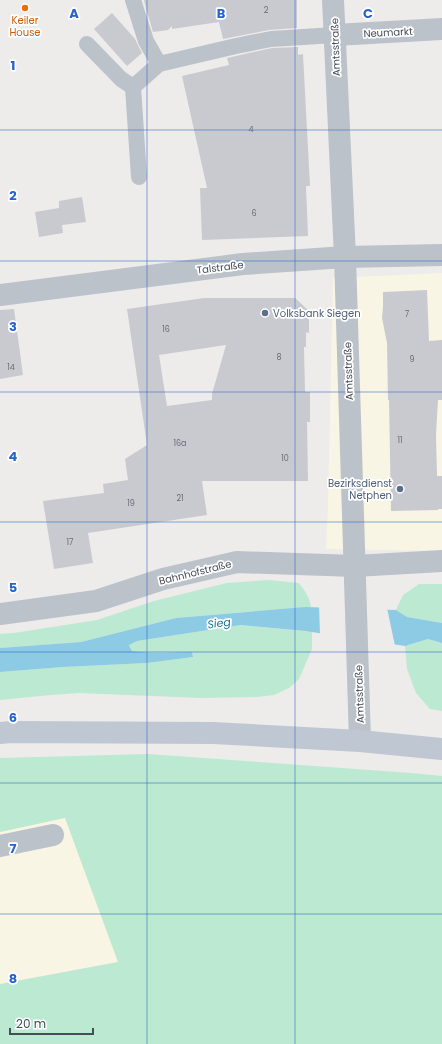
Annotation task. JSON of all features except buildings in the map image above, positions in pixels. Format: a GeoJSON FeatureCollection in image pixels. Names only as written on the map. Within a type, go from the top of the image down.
{"type":"FeatureCollection","features":[{"type":"Feature","properties":{"kind":"main road"},"geometry":{"type":"LineString","coordinates":[[0,733],[213,733],[360,741],[442,749]]}},
{"type":"Feature","properties":{"kind":"street","name":"Amtsstraße"},"geometry":{"type":"LineString","coordinates":[[334,0],[345,257],[360,741]]}},
{"type":"Feature","properties":{"kind":"street","name":"Neumarkt"},"geometry":{"type":"LineString","coordinates":[[335,35],[442,29]]}},
{"type":"Feature","properties":{"kind":"street","name":"Talstraße"},"geometry":{"type":"LineString","coordinates":[[0,295],[243,264],[345,257],[442,255]]}},
{"type":"Feature","properties":{"kind":"street","name":"Bahnhofstraße"},"geometry":{"type":"LineString","coordinates":[[0,614],[96,601],[163,579],[237,562],[355,566],[442,561]]}},
{"type":"Feature","properties":{"kind":"street"},"geometry":{"type":"LineString","coordinates":[[0,846],[53,834]]}},
{"type":"Feature","properties":{"kind":"lane"},"geometry":{"type":"LineString","coordinates":[[133,0],[146,41],[159,64]]}},
{"type":"Feature","properties":{"kind":"lane"},"geometry":{"type":"LineString","coordinates":[[133,87],[159,64],[271,39],[335,35]]}},
{"type":"Feature","properties":{"kind":"lane"},"geometry":{"type":"LineString","coordinates":[[87,44],[121,79],[133,87]]}},
{"type":"Feature","properties":{"kind":"lane"},"geometry":{"type":"LineString","coordinates":[[133,87],[139,177]]}},
{"type":"Feature","properties":{"kind":"shaded area"},"geometry":{"type":"Polygon","coordinates":[[[442,273],[442,551],[326,549],[333,278],[442,273]]]}},
{"type":"Feature","properties":{"kind":"shaded area"},"geometry":{"type":"Polygon","coordinates":[[[65,817],[118,962],[0,984],[0,832],[65,817]]]}},
{"type":"Feature","properties":{"kind":"green space"},"geometry":{"type":"Polygon","coordinates":[[[269,580],[299,583],[308,597],[311,607],[176,618],[81,642],[0,648],[0,634],[97,620],[154,601],[227,583],[269,580]]]}},
{"type":"Feature","properties":{"kind":"green space"},"geometry":{"type":"Polygon","coordinates":[[[419,584],[442,584],[442,623],[407,617],[396,610],[403,595],[419,584]]]}},
{"type":"Feature","properties":{"kind":"green space"},"geometry":{"type":"Polygon","coordinates":[[[241,625],[312,632],[312,649],[299,679],[289,688],[274,695],[257,697],[201,698],[79,693],[0,700],[0,672],[147,663],[193,657],[192,652],[153,653],[132,651],[129,644],[137,641],[241,625]]]}},
{"type":"Feature","properties":{"kind":"green space"},"geometry":{"type":"Polygon","coordinates":[[[428,639],[442,643],[442,711],[430,709],[416,693],[407,669],[405,646],[428,639]]]}},
{"type":"Feature","properties":{"kind":"green space"},"geometry":{"type":"Polygon","coordinates":[[[148,754],[442,776],[442,1044],[0,1044],[0,984],[118,962],[65,818],[0,832],[0,758],[148,754]]]}},
{"type":"Feature","properties":{"kind":"water","name":"Sieg"},"geometry":{"type":"Polygon","coordinates":[[[305,607],[396,610],[407,617],[442,623],[442,643],[428,639],[405,646],[305,631],[241,625],[137,641],[129,645],[132,651],[153,653],[192,652],[193,657],[147,663],[0,672],[0,648],[81,642],[176,618],[305,607]]]}},
{"type":"Feature","properties":{"kind":"pier"},"geometry":{"type":"Polygon","coordinates":[[[319,605],[387,608],[395,646],[320,635],[319,605]]]}},
{"type":"Feature","properties":{"kind":"place","name":"Keiler House"},"geometry":{"type":"Point","coordinates":[25,8]}},
{"type":"Feature","properties":{"kind":"place","name":"Volksbank Siegen"},"geometry":{"type":"Point","coordinates":[265,313]}},
{"type":"Feature","properties":{"kind":"place","name":"Bezirksdienst Netphen"},"geometry":{"type":"Point","coordinates":[400,489]}}]}
